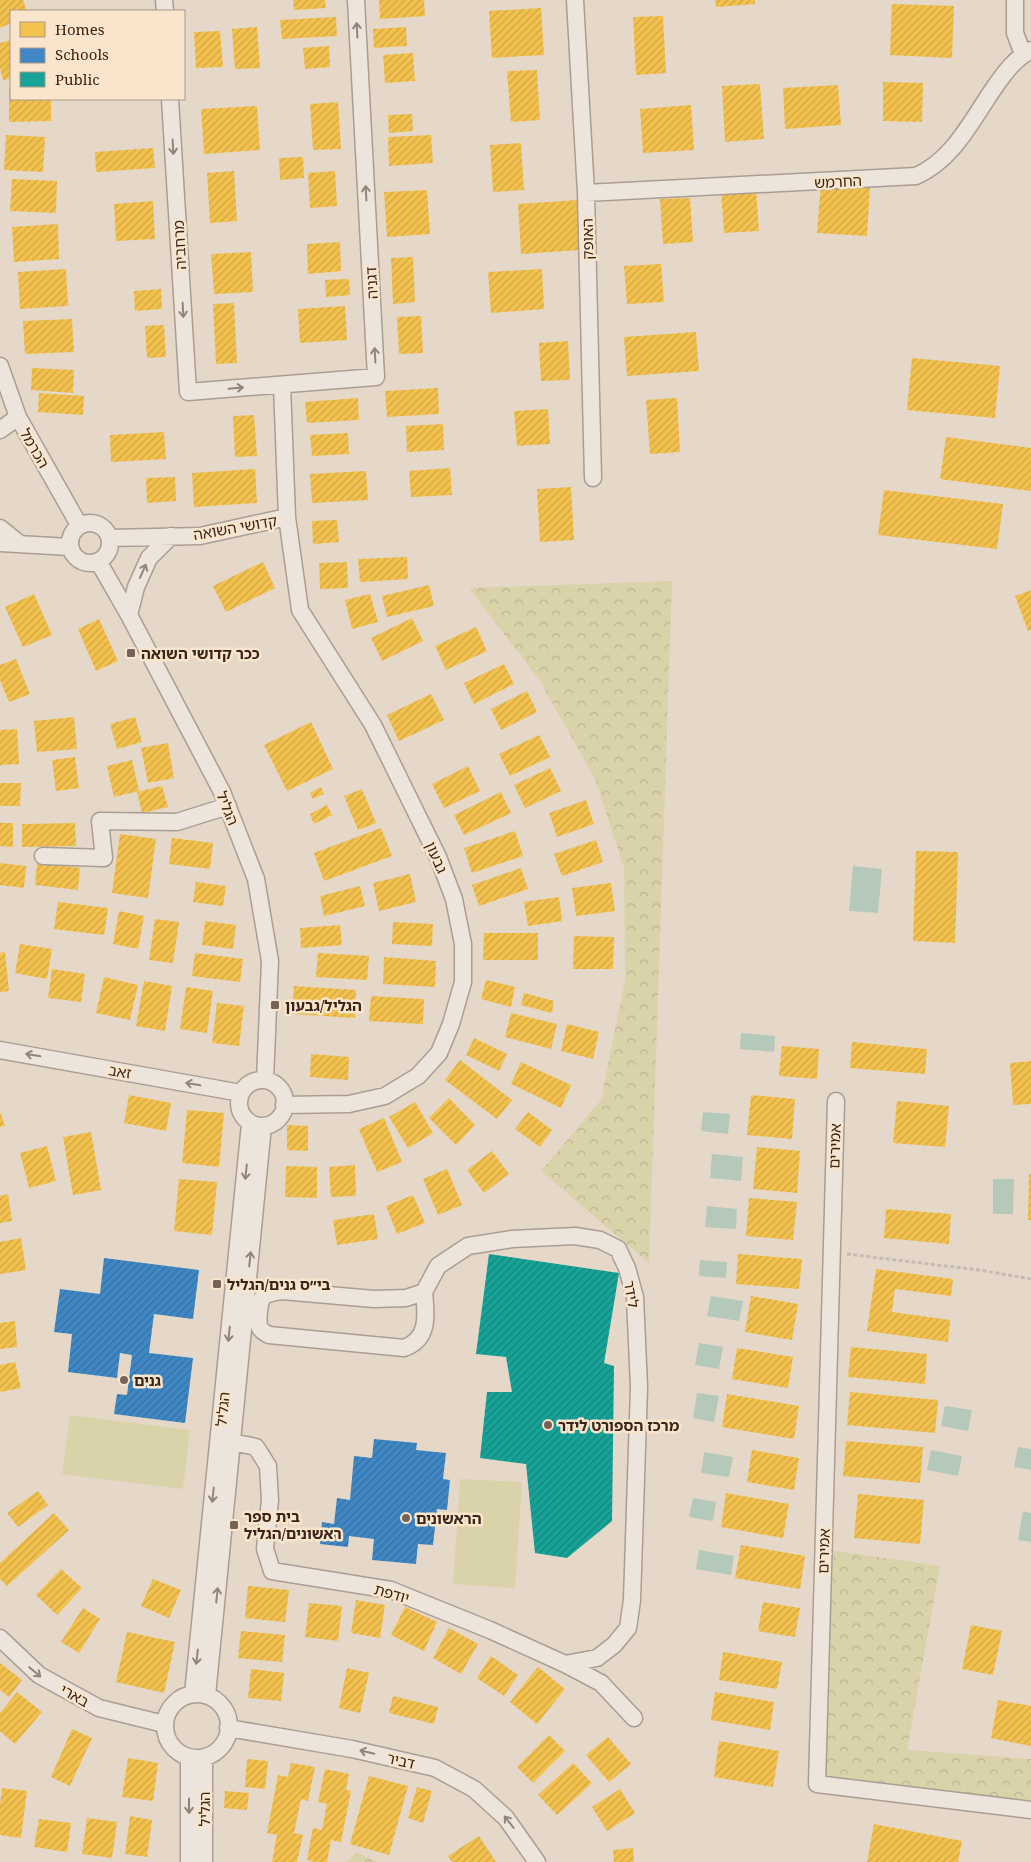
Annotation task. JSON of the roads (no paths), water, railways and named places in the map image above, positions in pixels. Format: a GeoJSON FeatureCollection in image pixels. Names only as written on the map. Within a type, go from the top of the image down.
{"type":"FeatureCollection","features":[{"type":"Feature","properties":{"kind":"street","name":"דגניה"},"geometry":{"type":"LineString","coordinates":[[188,392],[376,377],[356,0]]}},
{"type":"Feature","properties":{"kind":"street","name":"האופק"},"geometry":{"type":"LineString","coordinates":[[575,0],[586,192],[593,478]]}},
{"type":"Feature","properties":{"kind":"street"},"geometry":{"type":"LineString","coordinates":[[1014,0],[1015,33],[1027,52]]}},
{"type":"Feature","properties":{"kind":"street","name":"החרמש"},"geometry":{"type":"LineString","coordinates":[[586,192],[916,176],[930,170],[942,160],[956,144],[1003,75],[1027,52]]}},
{"type":"Feature","properties":{"kind":"street","name":"מרחביה"},"geometry":{"type":"LineString","coordinates":[[170,100],[188,392]]}},
{"type":"Feature","properties":{"kind":"street","name":"הכרמל"},"geometry":{"type":"LineString","coordinates":[[0,366],[18,417],[79,525]]}},
{"type":"Feature","properties":{"kind":"street","name":"קדושי השואה"},"geometry":{"type":"LineString","coordinates":[[110,538],[200,536],[287,517],[282,384]]}},
{"type":"Feature","properties":{"kind":"street"},"geometry":{"type":"LineString","coordinates":[[0,430],[18,417]]}},
{"type":"Feature","properties":{"kind":"street","name":"גבעון"},"geometry":{"type":"LineString","coordinates":[[284,1105],[349,1104],[385,1096],[418,1076],[439,1053],[451,1024],[463,982],[463,944],[454,899],[438,857],[373,725],[300,610],[287,517]]}},
{"type":"Feature","properties":{"kind":"street"},"geometry":{"type":"LineString","coordinates":[[88,522],[96,523],[107,531],[110,538],[108,552],[104,557],[90,563],[77,559],[70,547],[70,536],[79,525],[88,522]]}},
{"type":"Feature","properties":{"kind":"street"},"geometry":{"type":"LineString","coordinates":[[0,528],[20,544]]}},
{"type":"Feature","properties":{"kind":"street"},"geometry":{"type":"LineString","coordinates":[[128,615],[136,587],[148,558],[171,536]]}},
{"type":"Feature","properties":{"kind":"street"},"geometry":{"type":"LineString","coordinates":[[0,543],[70,547]]}},
{"type":"Feature","properties":{"kind":"street","name":"הגליל"},"geometry":{"type":"LineString","coordinates":[[98,561],[222,792],[256,879],[270,961],[264,1080]]}},
{"type":"Feature","properties":{"kind":"street"},"geometry":{"type":"LineString","coordinates":[[43,856],[104,858],[100,820],[177,822],[228,806]]}},
{"type":"Feature","properties":{"kind":"street","name":"זאב"},"geometry":{"type":"LineString","coordinates":[[0,1050],[241,1093]]}},
{"type":"Feature","properties":{"kind":"street"},"geometry":{"type":"LineString","coordinates":[[256,1080],[264,1080],[276,1084],[282,1090],[284,1105],[284,1110],[274,1123],[257,1125],[243,1116],[239,1109],[238,1101],[241,1093],[249,1084],[256,1080]]}},
{"type":"Feature","properties":{"kind":"street","name":"אמירים"},"geometry":{"type":"LineString","coordinates":[[836,1101],[817,1784],[1031,1810]]}},
{"type":"Feature","properties":{"kind":"street","name":"הגליל"},"geometry":{"type":"LineString","coordinates":[[200,1695],[232,1442],[257,1125]]}},
{"type":"Feature","properties":{"kind":"street","name":"הגליל"},"geometry":{"type":"LineString","coordinates":[[200,1695],[257,1125]]}},
{"type":"Feature","properties":{"kind":"street","name":"לידר"},"geometry":{"type":"LineString","coordinates":[[424,1292],[438,1266],[468,1246],[512,1239],[575,1236],[600,1240],[618,1249],[627,1268],[635,1297],[639,1387],[632,1600],[628,1628],[614,1645],[597,1658],[565,1664]]}},
{"type":"Feature","properties":{"kind":"street"},"geometry":{"type":"LineString","coordinates":[[282,1291],[374,1299],[406,1298],[424,1292],[426,1314],[424,1328],[420,1338],[414,1344],[404,1348],[269,1335],[258,1324],[263,1297],[282,1291]]}},
{"type":"Feature","properties":{"kind":"street","name":"יודפת"},"geometry":{"type":"LineString","coordinates":[[232,1442],[256,1447],[268,1466],[270,1500],[265,1549],[272,1571],[390,1590],[490,1630],[565,1664],[601,1683],[634,1718]]}},
{"type":"Feature","properties":{"kind":"street","name":"בארי"},"geometry":{"type":"LineString","coordinates":[[0,1638],[38,1675],[99,1708],[164,1724]]}},
{"type":"Feature","properties":{"kind":"street"},"geometry":{"type":"LineString","coordinates":[[200,1695],[214,1699],[222,1707],[227,1717],[228,1728],[222,1745],[214,1752],[197,1757],[176,1750],[171,1745],[166,1735],[164,1724],[171,1706],[179,1699],[200,1695]]}},
{"type":"Feature","properties":{"kind":"street","name":"דביר"},"geometry":{"type":"LineString","coordinates":[[228,1728],[352,1748],[435,1768],[474,1789],[506,1818],[537,1862]]}},
{"type":"Feature","properties":{"kind":"street","name":"הגליל"},"geometry":{"type":"LineString","coordinates":[[189,1862],[197,1757]]}},
{"type":"Feature","properties":{"kind":"street","name":"הגליל"},"geometry":{"type":"LineString","coordinates":[[197,1757],[204,1862]]}},
{"type":"Feature","properties":{"kind":"place","name":"ככר קדושי השואה"},"geometry":{"type":"Point","coordinates":[131,653]}},
{"type":"Feature","properties":{"kind":"place","name":"הגליל/גבעון"},"geometry":{"type":"Point","coordinates":[275,1005]}},
{"type":"Feature","properties":{"kind":"place","name":"בי״ס גנים/הגליל"},"geometry":{"type":"Point","coordinates":[217,1284]}},
{"type":"Feature","properties":{"kind":"place","name":"גנים"},"geometry":{"type":"Point","coordinates":[124,1380]}},
{"type":"Feature","properties":{"kind":"place","name":"מרכז הספורט לידר"},"geometry":{"type":"Point","coordinates":[548,1425]}},
{"type":"Feature","properties":{"kind":"place","name":"הראשונים"},"geometry":{"type":"Point","coordinates":[406,1518]}},
{"type":"Feature","properties":{"kind":"place","name":"בית ספר ראשונים/הגליל"},"geometry":{"type":"Point","coordinates":[234,1525]}}]}
